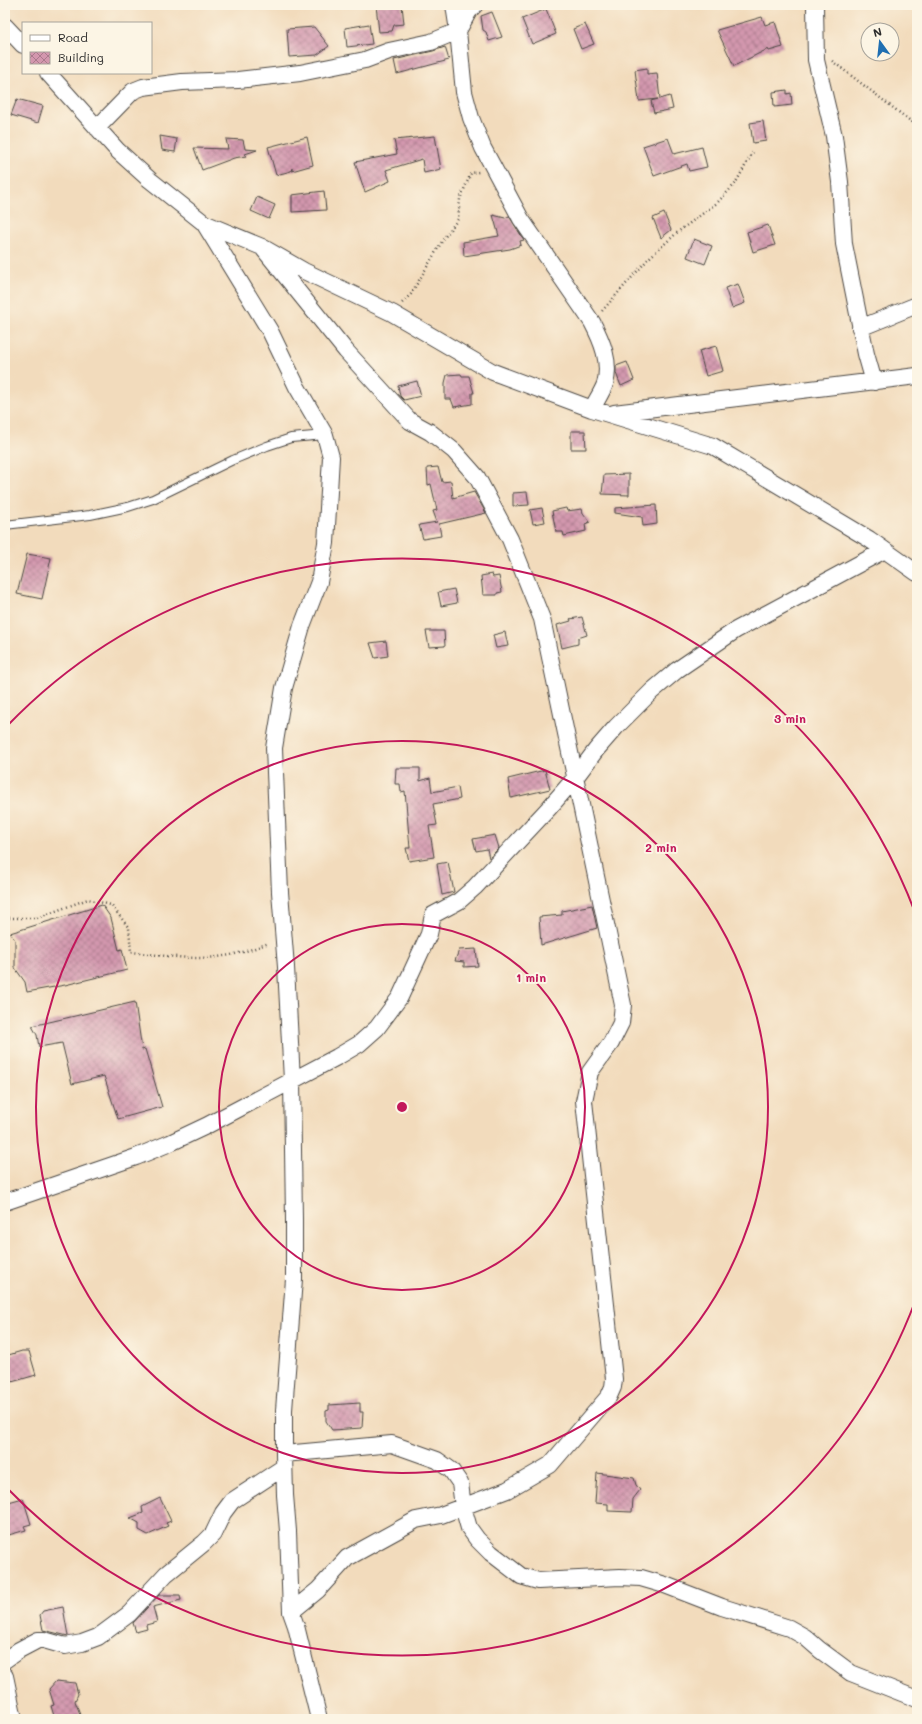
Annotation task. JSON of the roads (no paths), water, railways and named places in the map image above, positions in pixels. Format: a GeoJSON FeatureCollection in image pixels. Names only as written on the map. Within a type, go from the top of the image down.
{"type":"FeatureCollection","features":[{"type":"Feature","properties":{"kind":"street"},"geometry":{"type":"LineString","coordinates":[[454,5],[464,92],[471,118],[483,148],[521,219],[592,322],[599,335],[607,365],[604,384],[592,409]]}},
{"type":"Feature","properties":{"kind":"street"},"geometry":{"type":"LineString","coordinates":[[97,128],[133,91],[143,87],[182,82],[238,80],[300,73],[344,65],[389,51],[431,42],[458,31],[469,11],[475,5]]}},
{"type":"Feature","properties":{"kind":"street"},"geometry":{"type":"LineString","coordinates":[[815,5],[815,49],[820,80],[834,136],[840,182],[844,244],[860,328],[874,382]]}},
{"type":"Feature","properties":{"kind":"street"},"geometry":{"type":"LineString","coordinates":[[5,26],[22,44]]}},
{"type":"Feature","properties":{"kind":"street"},"geometry":{"type":"LineString","coordinates":[[49,74],[118,151],[150,180],[204,222],[262,247],[304,271],[392,313],[493,372],[592,409],[713,446],[869,539],[917,573]]}},
{"type":"Feature","properties":{"kind":"street"},"geometry":{"type":"LineString","coordinates":[[204,222],[270,331],[297,387],[326,435],[332,457],[326,542],[318,582],[302,626],[284,688],[274,748],[280,892],[292,1080],[294,1279],[284,1410],[284,1461],[290,1612],[296,1626],[319,1719]]}},
{"type":"Feature","properties":{"kind":"street"},"geometry":{"type":"LineString","coordinates":[[262,247],[346,351],[410,421],[430,432],[454,451],[477,477],[510,539],[542,619],[622,1005],[621,1022],[611,1043],[590,1072],[584,1101],[614,1379],[613,1387],[609,1396],[550,1465],[507,1490],[441,1515],[416,1520],[347,1558],[318,1590],[290,1612]]}},
{"type":"Feature","properties":{"kind":"street"},"geometry":{"type":"LineString","coordinates":[[860,328],[917,305]]}},
{"type":"Feature","properties":{"kind":"street"},"geometry":{"type":"LineString","coordinates":[[609,414],[917,376]]}},
{"type":"Feature","properties":{"kind":"street"},"geometry":{"type":"LineString","coordinates":[[5,1202],[136,1157],[170,1143],[206,1126],[337,1057],[358,1044],[377,1028],[400,997],[429,934],[433,915],[459,902],[475,886],[575,778],[596,750],[652,691],[676,670],[736,630],[883,551],[887,552]]}},
{"type":"Feature","properties":{"kind":"street"},"geometry":{"type":"LineString","coordinates":[[5,1660],[19,1650],[38,1640],[44,1640],[65,1646],[82,1643],[98,1637],[129,1614],[166,1574],[213,1534],[223,1513],[232,1501],[284,1461],[392,1444],[437,1460],[451,1470],[460,1483],[462,1507],[469,1528],[477,1539],[491,1553],[521,1576],[538,1581],[620,1577],[641,1578],[665,1585],[715,1605],[789,1628],[806,1637],[820,1650],[851,1673],[917,1701]]}},
{"type":"Feature","properties":{"kind":"street"},"geometry":{"type":"LineString","coordinates":[[5,1676],[14,1719]]}},
{"type":"Feature","properties":{"kind":"lane"},"geometry":{"type":"LineString","coordinates":[[5,525],[90,515],[128,507],[153,499],[233,460],[267,446],[291,438],[326,435]]}}]}
